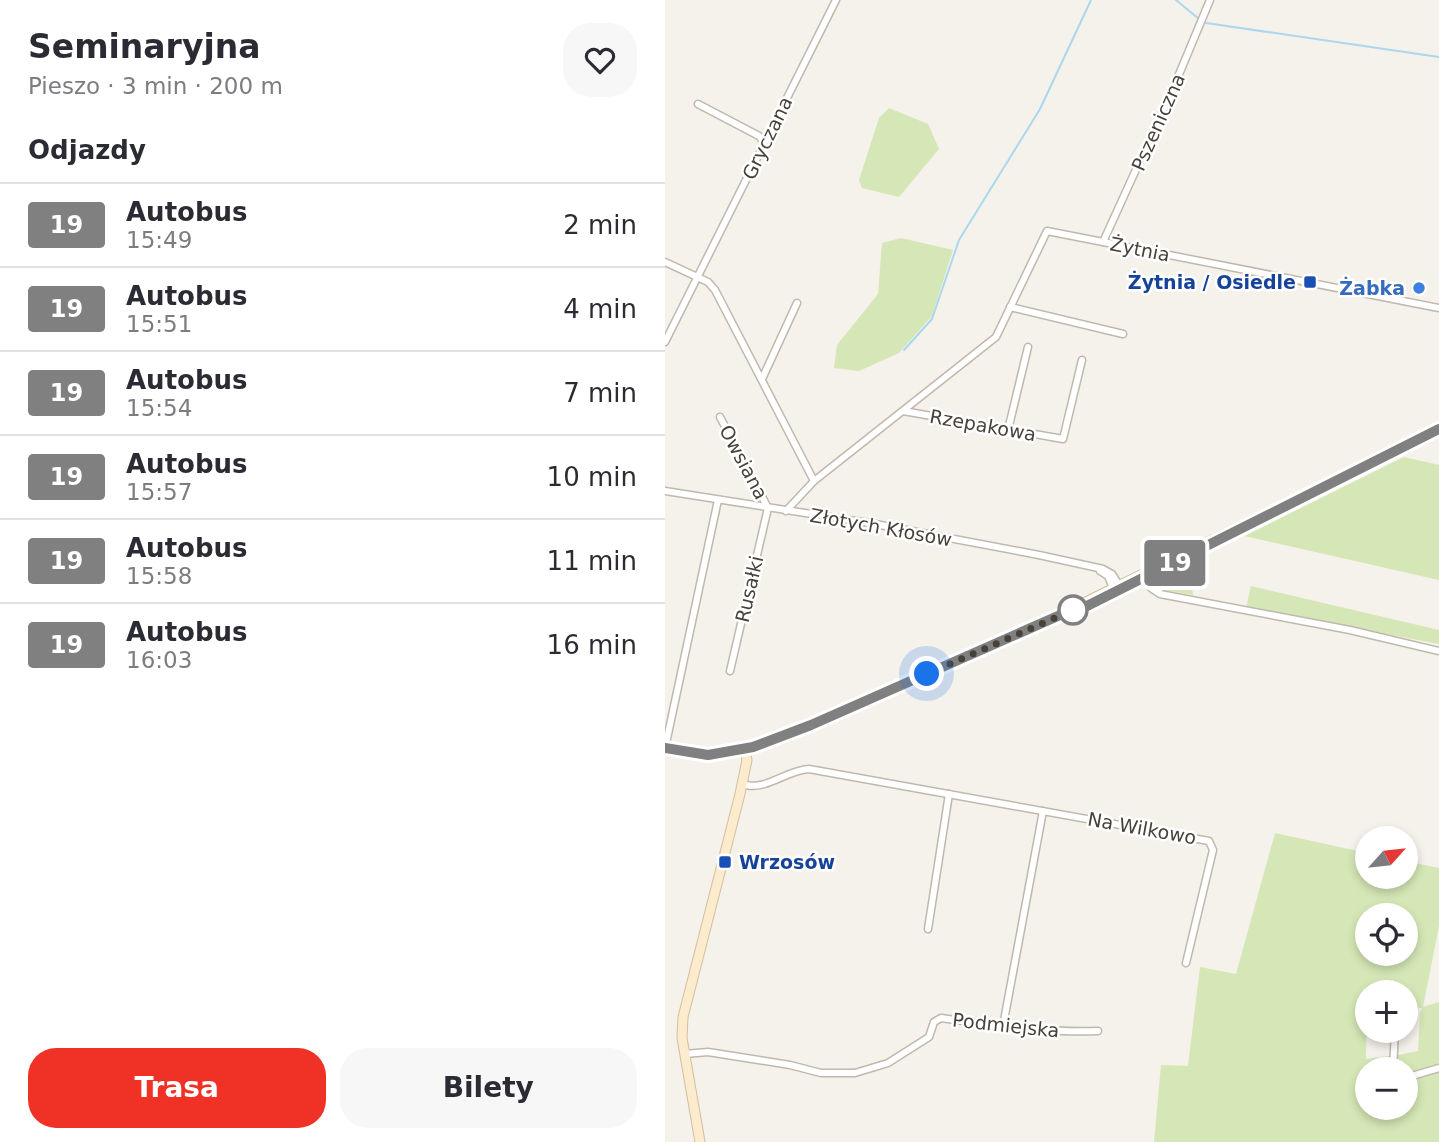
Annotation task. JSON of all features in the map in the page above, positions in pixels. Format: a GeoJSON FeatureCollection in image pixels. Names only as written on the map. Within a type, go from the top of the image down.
{"type":"FeatureCollection","features":[{"type":"Feature","properties":{"kind":"main road"},"geometry":{"type":"LineString","coordinates":[[665,748],[708,755],[748,751],[1067,612],[1439,429]]}},
{"type":"Feature","properties":{"kind":"main road"},"geometry":{"type":"LineString","coordinates":[[740,794],[745,785],[748,751]]}},
{"type":"Feature","properties":{"kind":"main road"},"geometry":{"type":"LineString","coordinates":[[700,1142],[682,1038],[683,1017],[740,794],[748,751]]}},
{"type":"Feature","properties":{"kind":"street","name":"Gryczana"},"geometry":{"type":"LineString","coordinates":[[665,342],[837,0]]}},
{"type":"Feature","properties":{"kind":"street","name":"Pszeniczna"},"geometry":{"type":"LineString","coordinates":[[1103,242],[1181,72],[1210,0]]}},
{"type":"Feature","properties":{"kind":"street"},"geometry":{"type":"LineString","coordinates":[[698,104],[759,136],[764,143]]}},
{"type":"Feature","properties":{"kind":"street","name":"Żytnia"},"geometry":{"type":"LineString","coordinates":[[786,511],[814,481],[996,337],[1047,231],[1439,307]]}},
{"type":"Feature","properties":{"kind":"street"},"geometry":{"type":"LineString","coordinates":[[665,262],[708,282],[715,290],[814,481]]}},
{"type":"Feature","properties":{"kind":"street"},"geometry":{"type":"LineString","coordinates":[[762,379],[797,303]]}},
{"type":"Feature","properties":{"kind":"street"},"geometry":{"type":"LineString","coordinates":[[1010,307],[1123,334]]}},
{"type":"Feature","properties":{"kind":"street"},"geometry":{"type":"LineString","coordinates":[[1007,430],[1028,347]]}},
{"type":"Feature","properties":{"kind":"street","name":"Rzepakowa"},"geometry":{"type":"LineString","coordinates":[[903,411],[1063,439],[1082,360]]}},
{"type":"Feature","properties":{"kind":"street","name":"Owsiana"},"geometry":{"type":"LineString","coordinates":[[720,417],[768,508]]}},
{"type":"Feature","properties":{"kind":"street","name":"Złotych Kłosów"},"geometry":{"type":"LineString","coordinates":[[665,491],[875,524],[1095,568],[1109,572],[1117,588]]}},
{"type":"Feature","properties":{"kind":"street"},"geometry":{"type":"LineString","coordinates":[[665,748],[718,500]]}},
{"type":"Feature","properties":{"kind":"street","name":"Rusałki"},"geometry":{"type":"LineString","coordinates":[[730,671],[768,508]]}},
{"type":"Feature","properties":{"kind":"street"},"geometry":{"type":"LineString","coordinates":[[1146,575],[1164,594],[1350,630],[1439,651]]}},
{"type":"Feature","properties":{"kind":"street","name":"Na Wilkowo"},"geometry":{"type":"LineString","coordinates":[[745,785],[758,786],[788,772],[809,769],[1209,841],[1213,850],[1186,963]]}},
{"type":"Feature","properties":{"kind":"street"},"geometry":{"type":"LineString","coordinates":[[928,929],[949,794]]}},
{"type":"Feature","properties":{"kind":"street"},"geometry":{"type":"LineString","coordinates":[[1003,1027],[1043,811]]}},
{"type":"Feature","properties":{"kind":"street","name":"Podmiejska"},"geometry":{"type":"LineString","coordinates":[[685,1054],[708,1052],[790,1065],[821,1073],[855,1073],[888,1063],[929,1037],[934,1022],[941,1018],[1003,1027],[1069,1032],[1098,1031]]}},
{"type":"Feature","properties":{"kind":"street"},"geometry":{"type":"LineString","coordinates":[[1418,1074],[1439,1068]]}},
{"type":"Feature","properties":{"kind":"green space"},"geometry":{"type":"Polygon","coordinates":[[[889,108],[928,124],[939,149],[899,197],[862,188],[859,180],[879,118],[889,108]]]}},
{"type":"Feature","properties":{"kind":"green space"},"geometry":{"type":"Polygon","coordinates":[[[901,238],[953,250],[932,316],[899,353],[859,371],[834,368],[837,345],[878,294],[882,243],[901,238]]]}},
{"type":"Feature","properties":{"kind":"green space"},"geometry":{"type":"Polygon","coordinates":[[[1404,457],[1439,465],[1439,580],[1244,536],[1404,457]]]}},
{"type":"Feature","properties":{"kind":"green space"},"geometry":{"type":"Polygon","coordinates":[[[1179,571],[1190,574],[1193,595],[1163,590],[1160,583],[1179,571]]]}},
{"type":"Feature","properties":{"kind":"green space"},"geometry":{"type":"Polygon","coordinates":[[[1251,586],[1439,630],[1439,644],[1246,608],[1251,586]]]}},
{"type":"Feature","properties":{"kind":"green space"},"geometry":{"type":"Polygon","coordinates":[[[1275,833],[1355,850],[1355,889],[1418,889],[1418,864],[1439,868],[1439,926],[1423,1007],[1439,1002],[1439,1065],[1418,1072],[1418,1057],[1398,1057],[1418,1051],[1422,1008],[1418,1008],[1418,980],[1355,980],[1355,1043],[1366,1043],[1366,1057],[1355,1057],[1355,1120],[1418,1120],[1418,1078],[1439,1072],[1439,1142],[1154,1142],[1161,1065],[1188,1066],[1200,967],[1236,974],[1275,833]]]}},
{"type":"Feature","properties":{"kind":"waterway"},"geometry":{"type":"LineString","coordinates":[[904,350],[932,319],[959,240],[1040,109],[1091,0]]}},
{"type":"Feature","properties":{"kind":"waterway"},"geometry":{"type":"LineString","coordinates":[[1176,0],[1199,19]]}},
{"type":"Feature","properties":{"kind":"waterway"},"geometry":{"type":"LineString","coordinates":[[1206,23],[1439,57]]}},
{"type":"Feature","properties":{"kind":"bus line","name":"19"},"geometry":{"type":"LineString","coordinates":[[665,748],[708,755],[732,752],[811,725],[1067,612],[1087,606],[1439,429]]}},
{"type":"Feature","properties":{"kind":"place","name":"Żytnia / Osiedle"},"geometry":{"type":"Point","coordinates":[1310,282]}},
{"type":"Feature","properties":{"kind":"place","name":"Żabka"},"geometry":{"type":"Point","coordinates":[1419,288]}},
{"type":"Feature","properties":{"kind":"place","name":"Wrzosów"},"geometry":{"type":"Point","coordinates":[725,862]}},
{"type":"Feature","properties":{"kind":"route"},"geometry":{"type":"LineString","coordinates":[[927,674],[1073,610]]}}]}
